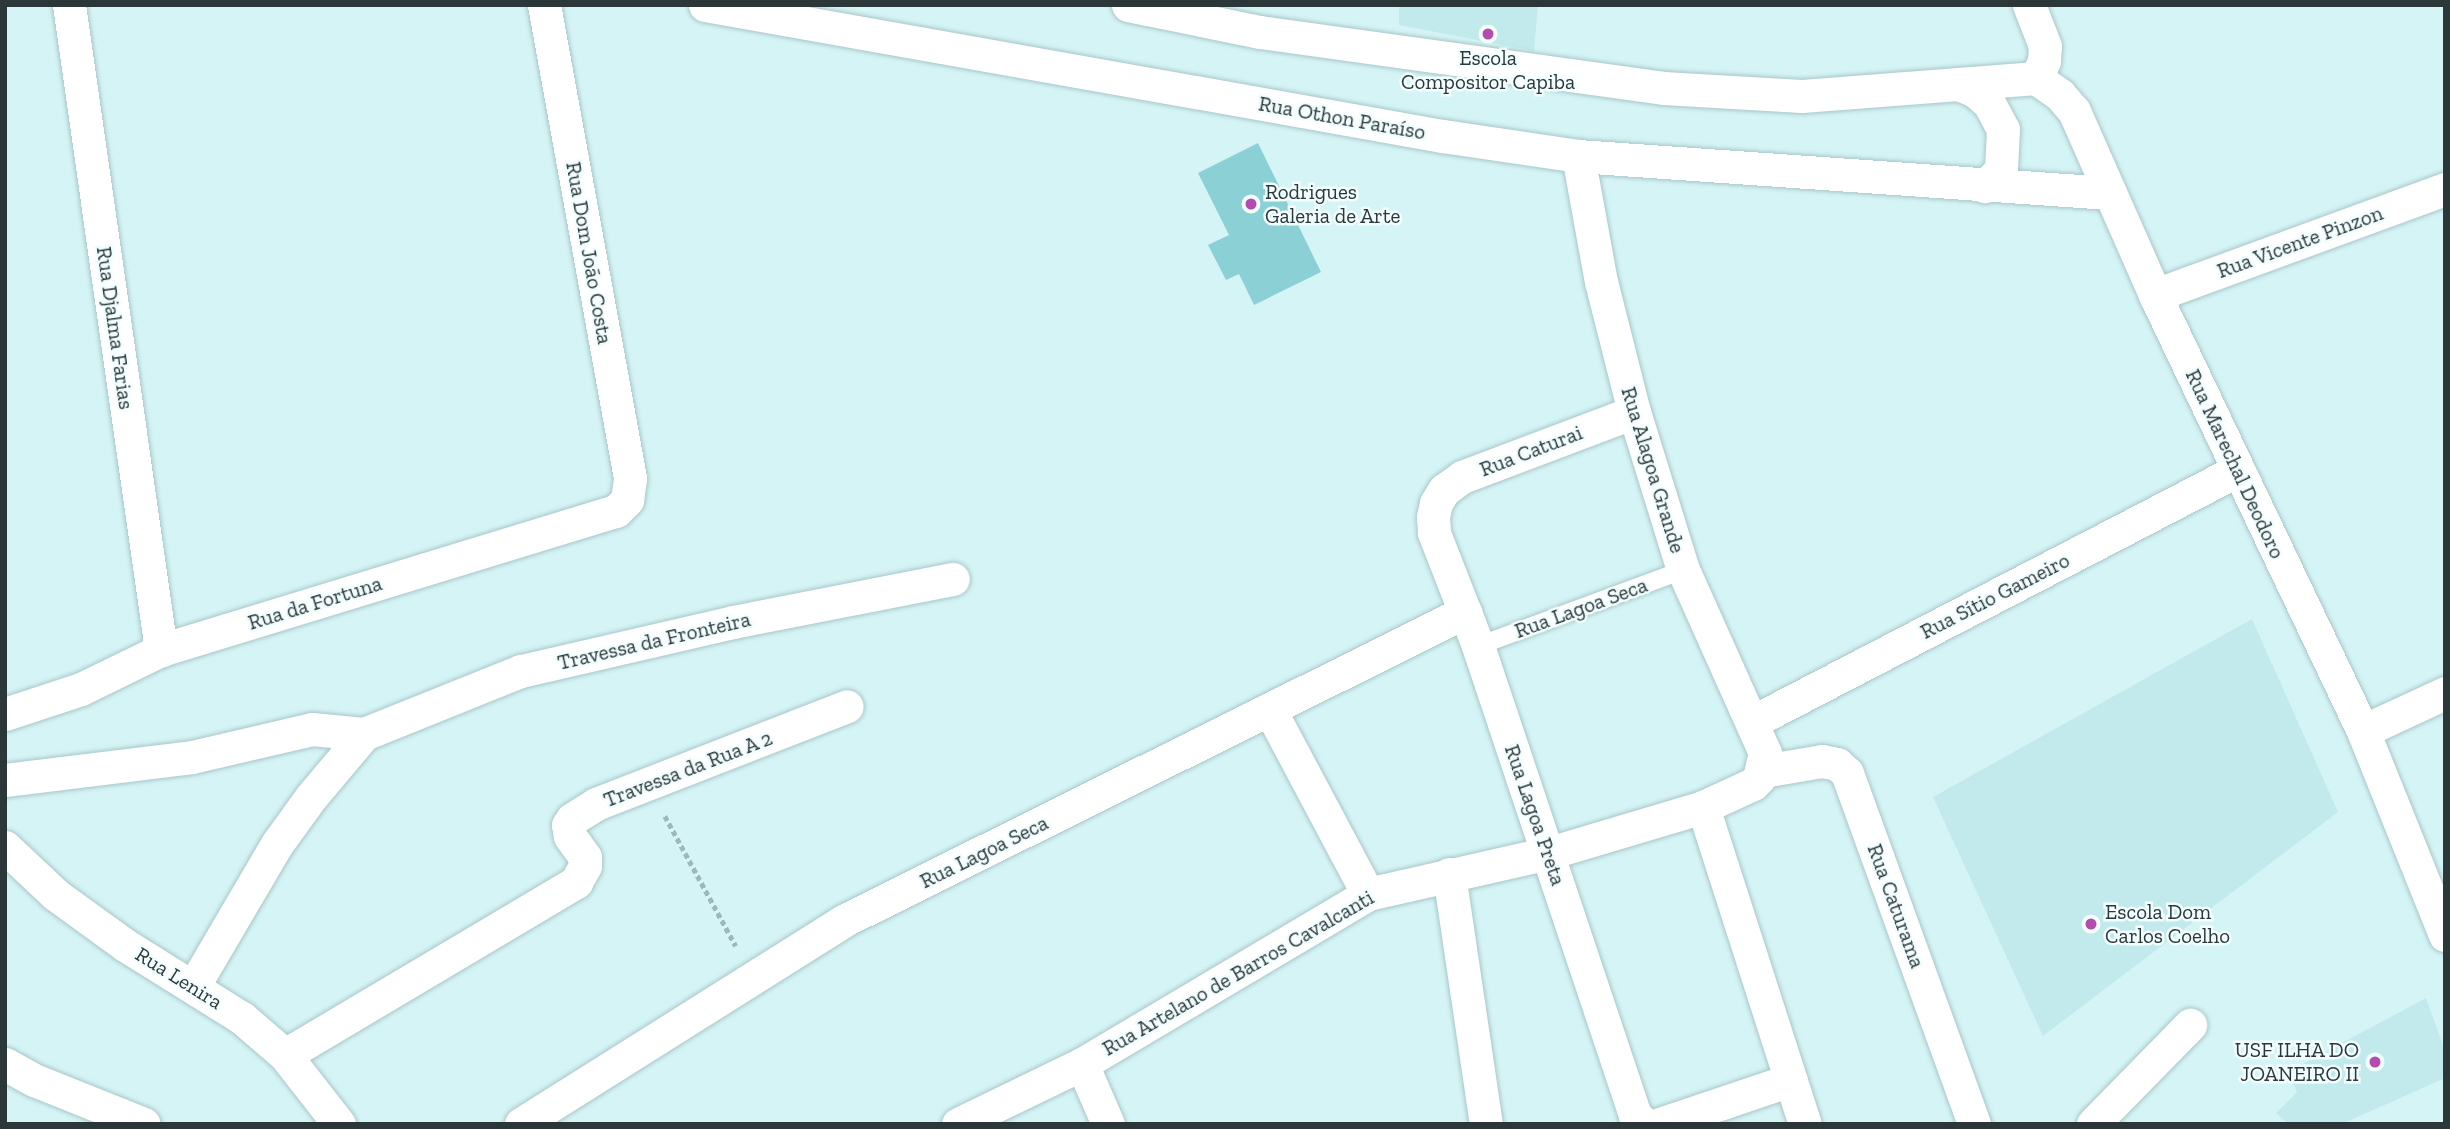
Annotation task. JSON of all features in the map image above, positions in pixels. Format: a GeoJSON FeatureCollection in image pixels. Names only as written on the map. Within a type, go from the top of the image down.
{"type":"FeatureCollection","features":[{"type":"Feature","properties":{"kind":"street","name":"Rua Djalma Farias"},"geometry":{"type":"LineString","coordinates":[[69,5],[161,650]]}},
{"type":"Feature","properties":{"kind":"street","name":"Rua Dom João Costa"},"geometry":{"type":"LineString","coordinates":[[544,5],[630,478],[627,500]]}},
{"type":"Feature","properties":{"kind":"street","name":"Rua Othon Paraíso"},"geometry":{"type":"LineString","coordinates":[[705,5],[1443,136],[1578,156],[2108,193]]}},
{"type":"Feature","properties":{"kind":"street"},"geometry":{"type":"LineString","coordinates":[[1128,5],[1254,19],[1663,88],[1802,96],[2036,78],[2044,61],[2045,46],[2029,5]]}},
{"type":"Feature","properties":{"kind":"street","name":"Rua Marechal Deodoro"},"geometry":{"type":"LineString","coordinates":[[2036,78],[2060,95],[2074,111],[2155,295],[2363,731],[2445,936]]}},
{"type":"Feature","properties":{"kind":"street"},"geometry":{"type":"LineString","coordinates":[[1958,84],[1975,91],[1989,103],[2003,129],[2001,170],[1985,186]]}},
{"type":"Feature","properties":{"kind":"street","name":"Rua Alagoa Grande"},"geometry":{"type":"LineString","coordinates":[[1578,156],[1601,282],[1634,412],[1683,570],[1765,753],[1763,771]]}},
{"type":"Feature","properties":{"kind":"street","name":"Rua Vicente Pinzon"},"geometry":{"type":"LineString","coordinates":[[2155,295],[2445,189]]}},
{"type":"Feature","properties":{"kind":"street","name":"Rua Caturai"},"geometry":{"type":"LineString","coordinates":[[1436,503],[1444,489],[1462,477],[1634,412]]}},
{"type":"Feature","properties":{"kind":"street","name":"Rua Sítio Gameiro"},"geometry":{"type":"LineString","coordinates":[[1752,722],[2238,470]]}},
{"type":"Feature","properties":{"kind":"street","name":"Rua da Fortuna"},"geometry":{"type":"LineString","coordinates":[[5,714],[81,689],[161,650],[616,511],[627,500]]}},
{"type":"Feature","properties":{"kind":"street","name":"Rua Lagoa Preta"},"geometry":{"type":"LineString","coordinates":[[1436,503],[1434,533],[1478,646],[1635,1116],[1645,1124]]}},
{"type":"Feature","properties":{"kind":"street","name":"Travessa da Fronteira"},"geometry":{"type":"LineString","coordinates":[[5,780],[192,757],[312,729],[364,734],[521,671],[733,622],[953,579]]}},
{"type":"Feature","properties":{"kind":"street","name":"Rua Lagoa Seca"},"geometry":{"type":"LineString","coordinates":[[521,1124],[843,921],[1465,612]]}},
{"type":"Feature","properties":{"kind":"street"},"geometry":{"type":"LineString","coordinates":[[2363,731],[2445,693]]}},
{"type":"Feature","properties":{"kind":"street","name":"Travessa da Rua A 2"},"geometry":{"type":"LineString","coordinates":[[285,1055],[576,881],[585,866],[585,858],[568,830],[572,819],[596,804],[847,706]]}},
{"type":"Feature","properties":{"kind":"street"},"geometry":{"type":"LineString","coordinates":[[1270,710],[1368,894]]}},
{"type":"Feature","properties":{"kind":"street","name":"Travessa da Fronteira"},"geometry":{"type":"LineString","coordinates":[[192,987],[277,844],[311,797],[364,734]]}},
{"type":"Feature","properties":{"kind":"street","name":"Rua Caturama"},"geometry":{"type":"LineString","coordinates":[[1763,771],[1822,761],[1837,764],[1847,773],[1953,1059],[1974,1124]]}},
{"type":"Feature","properties":{"kind":"street","name":"Rua Artelano de Barros Cavalcanti"},"geometry":{"type":"LineString","coordinates":[[958,1124],[1082,1064],[1368,894],[1549,853],[1703,807],[1753,784],[1763,771]]}},
{"type":"Feature","properties":{"kind":"street"},"geometry":{"type":"LineString","coordinates":[[1703,807],[1805,1124]]}},
{"type":"Feature","properties":{"kind":"street","name":"Rua Lenira"},"geometry":{"type":"LineString","coordinates":[[5,847],[56,895],[125,945],[242,1018],[285,1055],[339,1124]]}},
{"type":"Feature","properties":{"kind":"street"},"geometry":{"type":"LineString","coordinates":[[1449,874],[1486,1124]]}},
{"type":"Feature","properties":{"kind":"street"},"geometry":{"type":"LineString","coordinates":[[2094,1123],[2190,1025]]}},
{"type":"Feature","properties":{"kind":"street"},"geometry":{"type":"LineString","coordinates":[[5,1064],[34,1080],[144,1124]]}},
{"type":"Feature","properties":{"kind":"street"},"geometry":{"type":"LineString","coordinates":[[1082,1064],[1108,1124]]}},
{"type":"Feature","properties":{"kind":"street"},"geometry":{"type":"LineString","coordinates":[[1660,1124],[1791,1080]]}},
{"type":"Feature","properties":{"kind":"lane","name":"Rua Lagoa Seca"},"geometry":{"type":"LineString","coordinates":[[1478,646],[1683,570]]}},
{"type":"Feature","properties":{"kind":"path"},"geometry":{"type":"LineString","coordinates":[[648,784],[753,978]]}},
{"type":"Feature","properties":{"kind":"shaded area","name":"Escola Compositor Capiba"},"geometry":{"type":"Polygon","coordinates":[[[1399,5],[1538,5],[1534,51],[1399,25],[1399,5]]]}},
{"type":"Feature","properties":{"kind":"shaded area","name":"Escola Dom Carlos Coelho"},"geometry":{"type":"Polygon","coordinates":[[[2252,619],[2338,812],[2043,1036],[1933,797],[2252,619]]]}},
{"type":"Feature","properties":{"kind":"shaded area","name":"USF ILHA DO JOANEIRO II"},"geometry":{"type":"Polygon","coordinates":[[[2426,998],[2445,1051],[2445,1078],[2342,1124],[2288,1124],[2276,1113],[2297,1092],[2288,1072],[2426,998]]]}},
{"type":"Feature","properties":{"kind":"building","name":"Rodrigues Galeria de Arte"},"geometry":{"type":"Polygon","coordinates":[[[1258,143],[1321,272],[1254,305],[1239,274],[1226,280],[1208,245],[1229,235],[1198,173],[1258,143]]]}},
{"type":"Feature","properties":{"kind":"place","name":"Escola Compositor Capiba"},"geometry":{"type":"Point","coordinates":[1488,34]}},
{"type":"Feature","properties":{"kind":"place","name":"Rodrigues Galeria de Arte"},"geometry":{"type":"Point","coordinates":[1251,204]}},
{"type":"Feature","properties":{"kind":"place","name":"Escola Dom Carlos Coelho"},"geometry":{"type":"Point","coordinates":[2091,924]}},
{"type":"Feature","properties":{"kind":"place","name":"USF ILHA DO JOANEIRO II"},"geometry":{"type":"Point","coordinates":[2375,1062]}}]}
